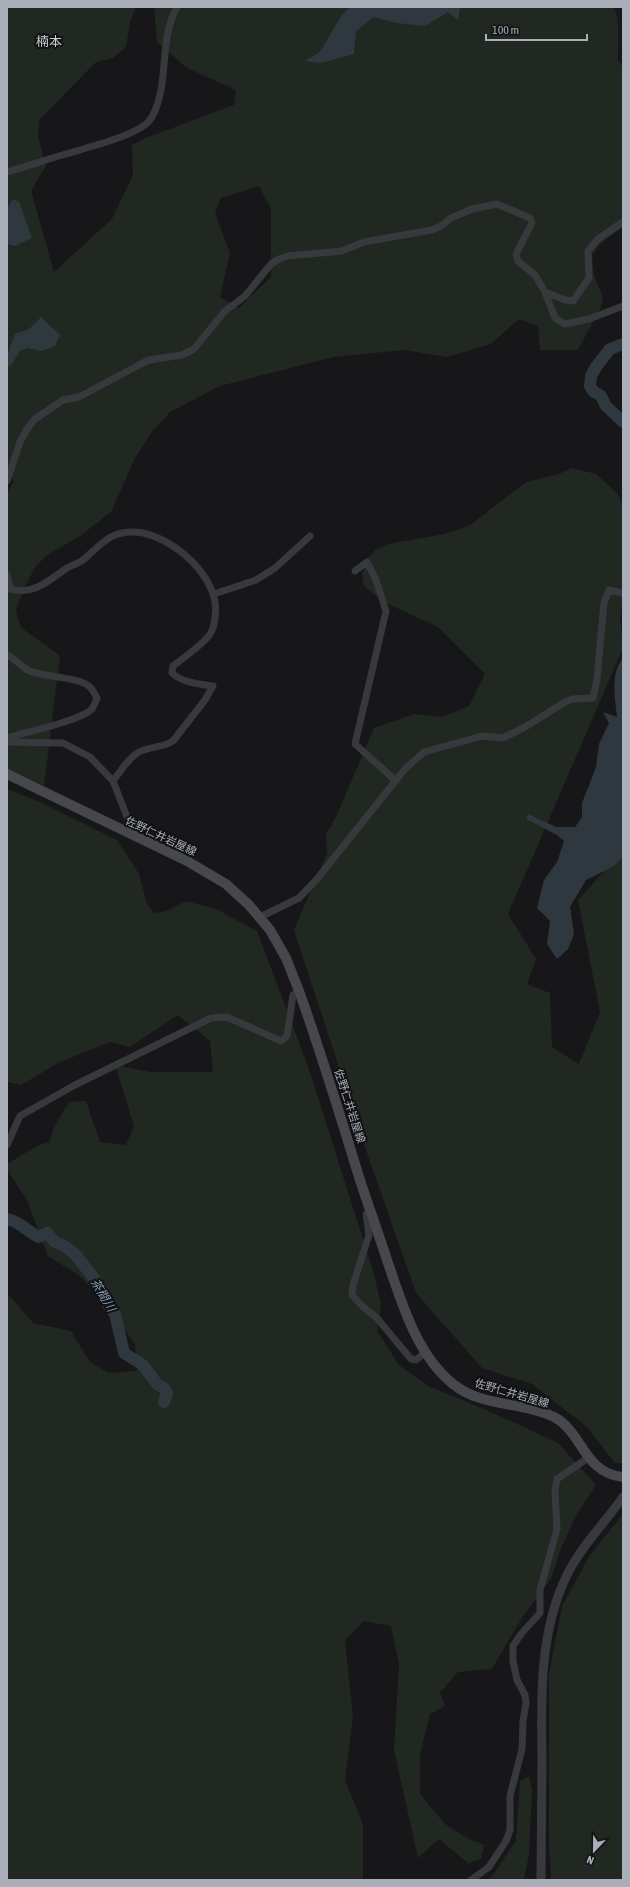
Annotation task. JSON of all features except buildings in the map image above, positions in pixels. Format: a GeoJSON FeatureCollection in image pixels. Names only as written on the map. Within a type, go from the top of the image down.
{"type":"FeatureCollection","features":[{"type":"Feature","properties":{"kind":"main road","name":"佐野仁井岩屋線"},"geometry":{"type":"LineString","coordinates":[[7,774],[200,867],[238,894],[260,917],[286,958],[299,991],[370,1211],[400,1296],[426,1352],[441,1372],[453,1384],[465,1392],[503,1405],[529,1409],[554,1418],[565,1425],[574,1435],[588,1458],[606,1472],[623,1477]]}},
{"type":"Feature","properties":{"kind":"street"},"geometry":{"type":"LineString","coordinates":[[7,172],[132,132],[148,122],[157,106],[161,90],[169,27],[177,7]]}},
{"type":"Feature","properties":{"kind":"street"},"geometry":{"type":"LineString","coordinates":[[7,481],[9,470],[20,442],[27,429],[35,419],[63,400],[79,397],[149,360],[182,355],[194,349],[225,311],[245,296],[271,264],[288,256],[342,251],[364,242],[432,230],[441,226],[451,218],[472,209],[497,204],[530,218],[532,223],[516,254],[518,261],[535,275],[545,292],[555,318],[566,324],[589,319],[623,306]]}},
{"type":"Feature","properties":{"kind":"street"},"geometry":{"type":"LineString","coordinates":[[545,292],[565,300],[573,301],[589,278],[588,251],[598,239],[623,222]]}},
{"type":"Feature","properties":{"kind":"street"},"geometry":{"type":"LineString","coordinates":[[7,575],[10,589],[17,591],[45,585],[67,569],[83,560],[100,544],[114,535],[136,532],[148,534],[180,551],[204,576],[214,594],[217,607],[214,624],[210,634],[173,666],[172,673],[189,682],[213,686],[205,700],[173,741],[166,746],[139,752],[129,760],[113,781]]}},
{"type":"Feature","properties":{"kind":"street"},"geometry":{"type":"LineString","coordinates":[[214,594],[256,580],[275,568],[310,536]]}},
{"type":"Feature","properties":{"kind":"street"},"geometry":{"type":"LineString","coordinates":[[355,571],[367,562],[386,611],[355,744],[395,780]]}},
{"type":"Feature","properties":{"kind":"street"},"geometry":{"type":"LineString","coordinates":[[260,917],[299,898],[317,879],[395,780],[424,752],[482,736],[503,738],[525,727],[565,702],[573,699],[593,698],[597,679],[604,603],[609,590],[623,593]]}},
{"type":"Feature","properties":{"kind":"street"},"geometry":{"type":"LineString","coordinates":[[7,655],[15,658],[26,669],[39,674],[76,681],[90,687],[97,698],[93,708],[88,712],[71,719],[7,738]]}},
{"type":"Feature","properties":{"kind":"street"},"geometry":{"type":"LineString","coordinates":[[7,742],[64,744],[90,758],[113,781],[129,822],[127,833]]}},
{"type":"Feature","properties":{"kind":"street"},"geometry":{"type":"LineString","coordinates":[[7,1145],[20,1116],[73,1086],[211,1018],[227,1017],[281,1041],[287,1036],[293,995],[299,991]]}},
{"type":"Feature","properties":{"kind":"street"},"geometry":{"type":"LineString","coordinates":[[370,1211],[366,1214],[369,1235],[353,1285],[352,1295],[363,1307],[376,1317],[411,1359],[416,1360],[426,1352]]}},
{"type":"Feature","properties":{"kind":"street"},"geometry":{"type":"LineString","coordinates":[[471,1880],[489,1867],[506,1841],[510,1830],[510,1796],[522,1749],[523,1721],[526,1703],[525,1695],[517,1680],[513,1661],[513,1646],[521,1634],[540,1613],[540,1590],[557,1529],[555,1491],[557,1479],[588,1458]]}},
{"type":"Feature","properties":{"kind":"street"},"geometry":{"type":"LineString","coordinates":[[541,1880],[542,1710],[545,1658],[549,1626],[559,1594],[572,1566],[623,1497]]}},
{"type":"Feature","properties":{"kind":"shaded area"},"geometry":{"type":"Polygon","coordinates":[[[7,7],[136,7],[130,22],[126,47],[113,58],[96,62],[39,120],[38,136],[46,166],[31,191],[54,272],[112,219],[133,175],[132,145],[143,139],[234,105],[236,90],[187,68],[157,42],[154,7],[614,7],[618,26],[618,61],[623,66],[623,227],[601,243],[592,255],[594,276],[603,297],[601,307],[578,350],[540,350],[538,326],[519,319],[491,344],[447,357],[404,350],[334,357],[220,386],[170,412],[152,432],[135,458],[111,512],[80,536],[47,555],[35,567],[16,609],[18,620],[23,629],[60,656],[44,786],[7,769],[7,493],[14,481],[7,469],[7,7]],[[259,186],[221,198],[215,213],[230,253],[220,297],[239,308],[271,277],[271,209],[259,186]]]}},
{"type":"Feature","properties":{"kind":"shaded area"},"geometry":{"type":"Polygon","coordinates":[[[350,7],[460,7],[458,20],[448,12],[425,26],[396,23],[374,17],[356,31],[354,54],[321,63],[305,61],[320,52],[341,16],[350,7]]]}},
{"type":"Feature","properties":{"kind":"shaded area"},"geometry":{"type":"Polygon","coordinates":[[[13,199],[19,202],[32,238],[15,246],[7,244],[7,208],[13,199]]]}},
{"type":"Feature","properties":{"kind":"shaded area"},"geometry":{"type":"Polygon","coordinates":[[[41,317],[60,335],[55,346],[42,351],[28,348],[20,351],[10,367],[7,364],[7,355],[15,334],[29,329],[41,317]]]}},
{"type":"Feature","properties":{"kind":"shaded area"},"geometry":{"type":"Polygon","coordinates":[[[572,468],[596,474],[618,494],[623,506],[623,599],[620,618],[623,648],[508,914],[536,959],[527,984],[550,993],[552,1047],[579,1064],[600,1012],[578,900],[623,850],[623,1463],[615,1463],[587,1427],[532,1384],[482,1368],[416,1293],[366,1150],[294,930],[327,853],[326,834],[335,819],[374,728],[414,714],[442,717],[469,706],[485,674],[438,627],[384,602],[364,586],[362,574],[368,558],[375,550],[388,544],[444,534],[469,526],[526,482],[559,474],[572,468]]]}},
{"type":"Feature","properties":{"kind":"shaded area"},"geometry":{"type":"Polygon","coordinates":[[[623,658],[623,857],[614,866],[586,880],[570,907],[574,934],[568,949],[557,959],[547,944],[550,921],[537,908],[544,880],[557,862],[564,841],[557,835],[526,819],[528,814],[556,827],[575,827],[582,817],[582,803],[596,767],[599,744],[609,723],[603,712],[617,717],[614,686],[616,671],[623,658]]]}},
{"type":"Feature","properties":{"kind":"shaded area"},"geometry":{"type":"Polygon","coordinates":[[[7,789],[42,803],[117,840],[139,874],[147,904],[154,913],[167,911],[186,901],[216,909],[257,931],[309,1069],[374,1274],[381,1305],[377,1331],[399,1365],[428,1386],[491,1412],[558,1443],[596,1485],[578,1512],[561,1548],[551,1579],[523,1616],[492,1669],[458,1672],[440,1693],[445,1706],[430,1714],[420,1755],[420,1794],[445,1824],[467,1838],[484,1845],[481,1859],[468,1863],[439,1839],[418,1858],[394,1750],[399,1664],[391,1626],[363,1621],[345,1641],[353,1716],[345,1780],[363,1824],[363,1880],[7,1880],[7,1296],[11,1297],[33,1323],[71,1331],[90,1362],[109,1373],[137,1371],[135,1344],[110,1308],[80,1276],[48,1256],[27,1200],[7,1170],[7,1164],[37,1146],[49,1142],[55,1125],[69,1102],[86,1101],[100,1142],[126,1145],[134,1126],[115,1065],[151,1072],[213,1072],[210,1041],[178,1015],[130,1047],[110,1042],[58,1063],[21,1085],[7,1082],[7,789]]]}},
{"type":"Feature","properties":{"kind":"shaded area"},"geometry":{"type":"Polygon","coordinates":[[[623,1514],[623,1880],[551,1880],[549,1843],[549,1674],[562,1606],[590,1555],[623,1514]]]}},
{"type":"Feature","properties":{"kind":"shaded area"},"geometry":{"type":"Polygon","coordinates":[[[529,1776],[532,1791],[529,1853],[524,1880],[487,1880],[494,1874],[516,1840],[520,1781],[529,1776]]]}},
{"type":"Feature","properties":{"kind":"waterway"},"geometry":{"type":"LineString","coordinates":[[623,344],[610,349],[591,376],[590,386],[593,391],[601,396],[606,406],[623,422]]}},
{"type":"Feature","properties":{"kind":"waterway","name":"茶間川"},"geometry":{"type":"LineString","coordinates":[[7,1219],[20,1224],[39,1237],[47,1233],[55,1242],[63,1245],[75,1254],[101,1287],[110,1308],[115,1314],[124,1353],[143,1365],[157,1384],[164,1388],[167,1393],[164,1402]]}},
{"type":"Feature","properties":{"kind":"district","name":"楠本"},"geometry":{"type":"Point","coordinates":[49,41]}}]}
